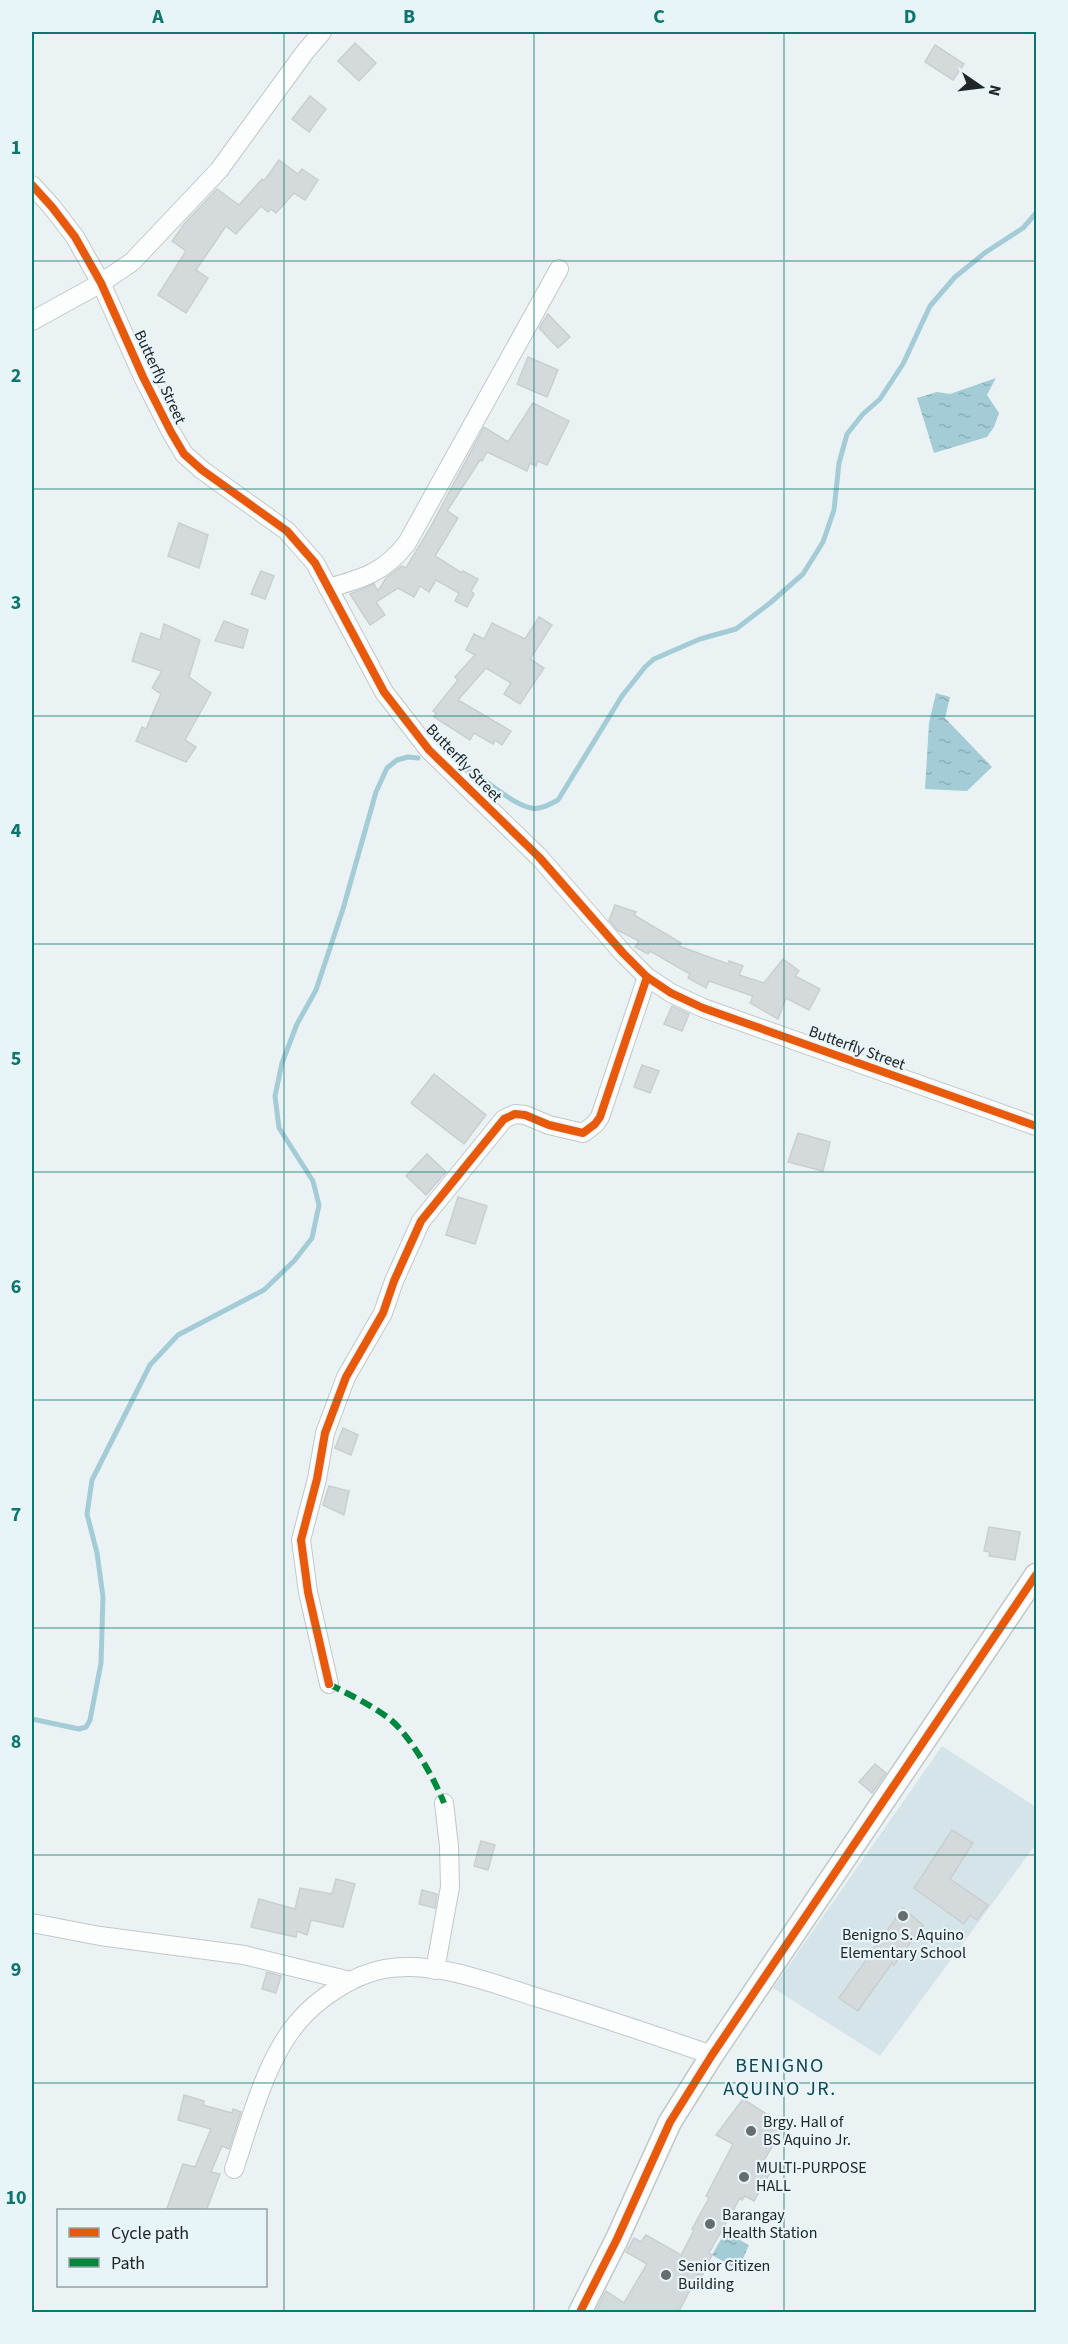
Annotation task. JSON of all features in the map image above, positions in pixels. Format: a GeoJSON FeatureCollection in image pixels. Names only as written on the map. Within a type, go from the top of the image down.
{"type":"FeatureCollection","features":[{"type":"Feature","properties":{"kind":"street"},"geometry":{"type":"LineString","coordinates":[[32,321],[101,283],[132,262],[219,170],[322,32]]}},
{"type":"Feature","properties":{"kind":"street","name":"Butterfly Street"},"geometry":{"type":"LineString","coordinates":[[32,185],[75,237],[101,283],[143,377],[184,454],[202,470],[287,531],[315,563],[384,692],[429,750],[539,857],[622,953],[647,977],[671,993],[703,1008],[1036,1126]]}},
{"type":"Feature","properties":{"kind":"street"},"geometry":{"type":"LineString","coordinates":[[328,588],[368,576],[396,557],[407,543],[559,269]]}},
{"type":"Feature","properties":{"kind":"street"},"geometry":{"type":"LineString","coordinates":[[329,1684],[308,1592],[302,1540],[317,1479],[325,1433],[346,1377],[383,1312],[421,1221],[504,1119],[515,1114],[525,1115],[549,1125],[583,1132],[595,1124],[608,1095],[647,977]]}},
{"type":"Feature","properties":{"kind":"street"},"geometry":{"type":"LineString","coordinates":[[580,2313],[617,2239],[670,2122],[712,2055],[1036,1575]]}},
{"type":"Feature","properties":{"kind":"street"},"geometry":{"type":"LineString","coordinates":[[435,1970],[450,1887],[449,1846],[444,1803]]}},
{"type":"Feature","properties":{"kind":"street"},"geometry":{"type":"LineString","coordinates":[[32,1923],[100,1936],[244,1955],[350,1981]]}},
{"type":"Feature","properties":{"kind":"street"},"geometry":{"type":"LineString","coordinates":[[234,2169],[269,2073],[282,2045],[296,2024],[309,2010],[350,1981],[386,1969],[435,1970],[469,1977],[585,2012],[712,2055]]}},
{"type":"Feature","properties":{"kind":"shaded area","name":"Benigno S. Aquino Elementary School"},"geometry":{"type":"Polygon","coordinates":[[[942,1746],[1036,1807],[1036,1844],[880,2056],[773,1988],[942,1746]]]}},
{"type":"Feature","properties":{"kind":"water"},"geometry":{"type":"Polygon","coordinates":[[[996,378],[987,395],[999,413],[987,437],[934,453],[917,398],[937,392],[950,394],[996,378]]]}},
{"type":"Feature","properties":{"kind":"water"},"geometry":{"type":"Polygon","coordinates":[[[936,693],[950,697],[945,718],[992,767],[967,791],[925,789],[929,723],[936,693]]]}},
{"type":"Feature","properties":{"kind":"water"},"geometry":{"type":"Polygon","coordinates":[[[725,2232],[749,2245],[738,2270],[712,2255],[725,2232]]]}},
{"type":"Feature","properties":{"kind":"building"},"geometry":{"type":"Polygon","coordinates":[[[355,43],[376,63],[359,81],[338,61],[355,43]]]}},
{"type":"Feature","properties":{"kind":"building"},"geometry":{"type":"Polygon","coordinates":[[[935,45],[964,64],[953,80],[925,62],[935,45]]]}},
{"type":"Feature","properties":{"kind":"building"},"geometry":{"type":"Polygon","coordinates":[[[310,96],[326,109],[309,132],[292,119],[310,96]]]}},
{"type":"Feature","properties":{"kind":"building"},"geometry":{"type":"Polygon","coordinates":[[[279,160],[298,174],[302,169],[318,180],[305,200],[294,193],[276,213],[271,209],[268,212],[261,206],[236,234],[226,226],[196,270],[208,278],[186,313],[158,295],[186,251],[172,241],[185,223],[217,189],[239,205],[262,179],[264,181],[279,160]]]}},
{"type":"Feature","properties":{"kind":"building"},"geometry":{"type":"Polygon","coordinates":[[[548,314],[570,337],[558,348],[539,328],[548,314]]]}},
{"type":"Feature","properties":{"kind":"building"},"geometry":{"type":"Polygon","coordinates":[[[528,357],[558,370],[547,397],[517,384],[528,357]]]}},
{"type":"Feature","properties":{"kind":"building"},"geometry":{"type":"Polygon","coordinates":[[[533,403],[569,421],[547,465],[538,461],[536,466],[530,463],[527,471],[487,452],[447,511],[458,518],[435,556],[462,573],[463,571],[478,579],[471,591],[474,594],[467,607],[455,601],[459,593],[436,580],[429,592],[420,586],[414,597],[398,588],[376,602],[385,615],[370,625],[350,594],[374,584],[378,591],[386,578],[402,566],[406,568],[484,427],[508,442],[533,403]]]}},
{"type":"Feature","properties":{"kind":"building"},"geometry":{"type":"Polygon","coordinates":[[[179,523],[208,535],[199,568],[168,556],[179,523]]]}},
{"type":"Feature","properties":{"kind":"building"},"geometry":{"type":"Polygon","coordinates":[[[261,571],[274,576],[265,599],[251,594],[261,571]]]}},
{"type":"Feature","properties":{"kind":"building"},"geometry":{"type":"Polygon","coordinates":[[[539,617],[552,625],[530,659],[544,668],[520,704],[504,694],[511,683],[486,668],[458,700],[511,731],[502,745],[495,740],[493,744],[474,733],[470,740],[434,717],[436,713],[433,711],[458,680],[455,677],[475,655],[466,650],[474,634],[484,639],[492,623],[525,639],[539,617]]]}},
{"type":"Feature","properties":{"kind":"building"},"geometry":{"type":"Polygon","coordinates":[[[224,621],[248,630],[243,648],[215,641],[224,621]]]}},
{"type":"Feature","properties":{"kind":"building"},"geometry":{"type":"Polygon","coordinates":[[[164,624],[200,640],[189,677],[211,693],[185,740],[196,747],[186,762],[136,741],[142,727],[146,729],[161,694],[152,688],[162,671],[132,661],[141,633],[160,640],[164,624]]]}},
{"type":"Feature","properties":{"kind":"building"},"geometry":{"type":"Polygon","coordinates":[[[615,905],[636,912],[634,915],[681,943],[679,946],[728,964],[729,961],[743,966],[739,975],[764,983],[783,959],[799,971],[795,976],[820,989],[809,1010],[786,998],[778,1019],[750,1003],[753,996],[709,981],[706,988],[688,978],[690,974],[650,951],[648,954],[635,947],[639,941],[617,930],[609,920],[615,905]]]}},
{"type":"Feature","properties":{"kind":"building"},"geometry":{"type":"Polygon","coordinates":[[[672,1006],[689,1014],[682,1031],[664,1024],[672,1006]]]}},
{"type":"Feature","properties":{"kind":"building"},"geometry":{"type":"Polygon","coordinates":[[[642,1065],[659,1071],[650,1093],[634,1087],[642,1065]]]}},
{"type":"Feature","properties":{"kind":"building"},"geometry":{"type":"Polygon","coordinates":[[[434,1074],[486,1115],[464,1144],[411,1103],[434,1074]]]}},
{"type":"Feature","properties":{"kind":"building"},"geometry":{"type":"Polygon","coordinates":[[[798,1133],[830,1142],[823,1171],[788,1162],[798,1133]]]}},
{"type":"Feature","properties":{"kind":"building"},"geometry":{"type":"Polygon","coordinates":[[[427,1154],[446,1172],[426,1195],[406,1176],[427,1154]]]}},
{"type":"Feature","properties":{"kind":"building"},"geometry":{"type":"Polygon","coordinates":[[[458,1197],[487,1206],[475,1244],[446,1235],[458,1197]]]}},
{"type":"Feature","properties":{"kind":"building"},"geometry":{"type":"Polygon","coordinates":[[[343,1428],[358,1435],[351,1455],[335,1448],[343,1428]]]}},
{"type":"Feature","properties":{"kind":"building"},"geometry":{"type":"Polygon","coordinates":[[[329,1486],[349,1491],[344,1515],[323,1505],[329,1486]]]}},
{"type":"Feature","properties":{"kind":"building"},"geometry":{"type":"Polygon","coordinates":[[[989,1527],[1020,1532],[1015,1560],[989,1556],[990,1552],[984,1551],[989,1527]]]}},
{"type":"Feature","properties":{"kind":"building"},"geometry":{"type":"Polygon","coordinates":[[[875,1764],[886,1773],[872,1793],[859,1782],[875,1764]]]}},
{"type":"Feature","properties":{"kind":"building"},"geometry":{"type":"Polygon","coordinates":[[[952,1830],[973,1843],[950,1879],[988,1905],[977,1920],[970,1915],[964,1924],[914,1888],[952,1830]]]}},
{"type":"Feature","properties":{"kind":"building"},"geometry":{"type":"Polygon","coordinates":[[[481,1841],[495,1845],[488,1870],[474,1866],[481,1841]]]}},
{"type":"Feature","properties":{"kind":"building"},"geometry":{"type":"Polygon","coordinates":[[[336,1879],[355,1884],[343,1927],[311,1920],[307,1935],[297,1931],[296,1937],[251,1927],[259,1899],[295,1909],[300,1888],[332,1894],[336,1879]]]}},
{"type":"Feature","properties":{"kind":"building"},"geometry":{"type":"Polygon","coordinates":[[[422,1890],[437,1894],[435,1908],[419,1904],[422,1890]]]}},
{"type":"Feature","properties":{"kind":"building"},"geometry":{"type":"Polygon","coordinates":[[[903,1908],[923,1925],[894,1965],[892,1963],[858,2011],[839,1998],[903,1908]]]}},
{"type":"Feature","properties":{"kind":"building"},"geometry":{"type":"Polygon","coordinates":[[[267,1972],[281,1976],[276,1993],[262,1989],[267,1972]]]}},
{"type":"Feature","properties":{"kind":"building"},"geometry":{"type":"Polygon","coordinates":[[[184,2095],[204,2101],[203,2105],[232,2113],[233,2109],[241,2112],[229,2149],[222,2146],[211,2172],[220,2174],[207,2209],[167,2209],[183,2164],[195,2167],[211,2129],[178,2120],[184,2095]]]}},
{"type":"Feature","properties":{"kind":"building"},"geometry":{"type":"Polygon","coordinates":[[[743,2099],[785,2126],[761,2165],[771,2171],[754,2201],[745,2196],[742,2200],[740,2198],[709,2253],[712,2255],[702,2276],[698,2274],[678,2313],[595,2313],[606,2291],[624,2303],[647,2264],[626,2252],[634,2238],[641,2242],[646,2235],[681,2255],[709,2198],[706,2196],[733,2144],[716,2135],[743,2099]]]}},
{"type":"Feature","properties":{"kind":"waterway"},"geometry":{"type":"LineString","coordinates":[[453,762],[522,805],[538,808],[558,800],[622,696],[645,667],[654,659],[700,639],[736,629],[803,574],[823,542],[834,510],[839,463],[847,434],[863,414],[880,399],[903,364],[930,306],[955,277],[986,252],[1023,228],[1036,213]]}},
{"type":"Feature","properties":{"kind":"waterway"},"geometry":{"type":"LineString","coordinates":[[32,1719],[79,1729],[86,1727],[90,1720],[101,1663],[103,1597],[97,1553],[87,1514],[92,1480],[150,1365],[178,1335],[264,1290],[294,1261],[312,1238],[319,1205],[313,1181],[279,1128],[275,1096],[282,1063],[297,1024],[316,990],[343,909],[376,792],[387,768],[397,760],[408,757],[418,758]]}},
{"type":"Feature","properties":{"kind":"marked path"},"geometry":{"type":"LineString","coordinates":[[329,1684],[361,1700],[399,1727],[421,1759],[444,1803]]}},
{"type":"Feature","properties":{"kind":"cycle path"},"geometry":{"type":"LineString","coordinates":[[32,185],[75,237],[101,283],[143,377],[184,454],[202,470],[287,531],[315,563],[384,692],[429,750],[539,857],[647,977],[671,993],[703,1008],[1036,1126]]}},
{"type":"Feature","properties":{"kind":"cycle path"},"geometry":{"type":"LineString","coordinates":[[329,1684],[308,1592],[301,1540],[317,1479],[325,1433],[346,1377],[383,1313],[394,1281],[421,1221],[504,1119],[515,1114],[525,1115],[549,1125],[583,1133],[595,1124],[600,1117],[647,977]]}},
{"type":"Feature","properties":{"kind":"cycle path"},"geometry":{"type":"LineString","coordinates":[[580,2312],[617,2239],[670,2122],[712,2055],[1036,1575]]}},
{"type":"Feature","properties":{"kind":"place","name":"Benigno S. Aquino Elementary School"},"geometry":{"type":"Point","coordinates":[903,1916]}},
{"type":"Feature","properties":{"kind":"place","name":"Brgy. Hall of BS Aquino Jr."},"geometry":{"type":"Point","coordinates":[751,2131]}},
{"type":"Feature","properties":{"kind":"place","name":"MULTI-PURPOSE HALL"},"geometry":{"type":"Point","coordinates":[744,2177]}},
{"type":"Feature","properties":{"kind":"place","name":"Barangay Health Station"},"geometry":{"type":"Point","coordinates":[710,2224]}},
{"type":"Feature","properties":{"kind":"place","name":"Senior Citizen Building"},"geometry":{"type":"Point","coordinates":[666,2275]}},
{"type":"Feature","properties":{"kind":"district","name":"BENIGNO AQUINO JR."},"geometry":{"type":"Point","coordinates":[780,2078]}}]}
